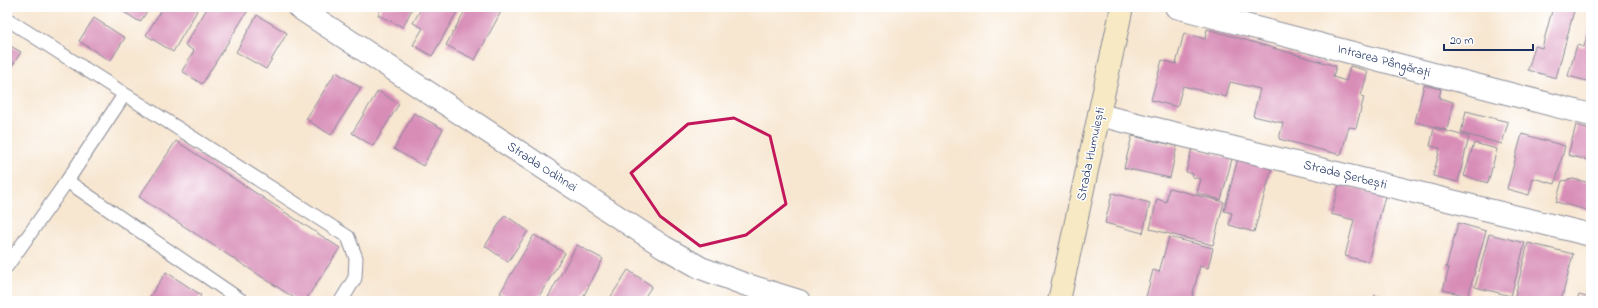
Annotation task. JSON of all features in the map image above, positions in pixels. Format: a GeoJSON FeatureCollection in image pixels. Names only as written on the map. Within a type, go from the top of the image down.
{"type":"FeatureCollection","features":[{"type":"Feature","properties":{"kind":"street","name":"Strada Odihnei"},"geometry":{"type":"LineString","coordinates":[[298,7],[664,247],[701,268],[744,284],[799,301]]}},
{"type":"Feature","properties":{"kind":"street","name":"Strada Humulești"},"geometry":{"type":"LineString","coordinates":[[1062,300],[1122,7]]}},
{"type":"Feature","properties":{"kind":"street","name":"Intrarea Pângărați"},"geometry":{"type":"LineString","coordinates":[[1176,7],[1591,115]]}},
{"type":"Feature","properties":{"kind":"street","name":"Strada Șerbești"},"geometry":{"type":"LineString","coordinates":[[1100,114],[1591,235]]}},
{"type":"Feature","properties":{"kind":"lane"},"geometry":{"type":"LineString","coordinates":[[7,19],[348,238],[356,258],[355,278],[341,301]]}},
{"type":"Feature","properties":{"kind":"lane"},"geometry":{"type":"LineString","coordinates":[[7,266],[67,181],[124,95]]}},
{"type":"Feature","properties":{"kind":"lane"},"geometry":{"type":"LineString","coordinates":[[67,181],[242,301]]}},
{"type":"Feature","properties":{"kind":"highlighted area"},"geometry":{"type":"Polygon","coordinates":[[[734,118],[770,136],[786,204],[746,235],[700,246],[660,216],[631,173],[688,124],[734,118]]]}},
{"type":"Feature","properties":{"kind":"building"},"geometry":{"type":"Polygon","coordinates":[[[116,7],[150,7],[140,22],[116,7]]]}},
{"type":"Feature","properties":{"kind":"building"},"geometry":{"type":"Polygon","coordinates":[[[163,7],[190,7],[197,11],[173,52],[146,35],[163,7]]]}},
{"type":"Feature","properties":{"kind":"building"},"geometry":{"type":"Polygon","coordinates":[[[208,7],[212,7],[219,11],[222,7],[250,7],[202,84],[182,71],[194,51],[185,45],[208,7]]]}},
{"type":"Feature","properties":{"kind":"building"},"geometry":{"type":"Polygon","coordinates":[[[382,7],[413,7],[403,27],[378,15],[382,7]]]}},
{"type":"Feature","properties":{"kind":"building"},"geometry":{"type":"Polygon","coordinates":[[[422,7],[460,7],[432,56],[413,45],[423,28],[413,23],[422,7]]]}},
{"type":"Feature","properties":{"kind":"building"},"geometry":{"type":"Polygon","coordinates":[[[467,7],[496,7],[502,10],[475,60],[446,45],[467,7]]]}},
{"type":"Feature","properties":{"kind":"building"},"geometry":{"type":"Polygon","coordinates":[[[1553,7],[1575,7],[1556,78],[1528,70],[1535,46],[1542,48],[1553,7]]]}},
{"type":"Feature","properties":{"kind":"building"},"geometry":{"type":"Polygon","coordinates":[[[257,15],[287,33],[266,69],[236,52],[257,15]]]}},
{"type":"Feature","properties":{"kind":"building"},"geometry":{"type":"Polygon","coordinates":[[[94,18],[125,38],[110,61],[79,41],[94,18]]]}},
{"type":"Feature","properties":{"kind":"building"},"geometry":{"type":"Polygon","coordinates":[[[1591,22],[1591,82],[1568,76],[1577,45],[1584,47],[1591,22]]]}},
{"type":"Feature","properties":{"kind":"building"},"geometry":{"type":"Polygon","coordinates":[[[1207,29],[1336,66],[1333,77],[1346,81],[1350,66],[1368,71],[1361,96],[1364,97],[1356,128],[1349,127],[1341,155],[1279,139],[1283,123],[1253,116],[1260,89],[1230,82],[1226,97],[1183,86],[1177,107],[1151,100],[1162,60],[1176,64],[1184,33],[1205,39],[1207,29]]]}},
{"type":"Feature","properties":{"kind":"building"},"geometry":{"type":"Polygon","coordinates":[[[7,44],[21,52],[7,74],[7,44]]]}},
{"type":"Feature","properties":{"kind":"building"},"geometry":{"type":"Polygon","coordinates":[[[336,72],[361,88],[331,135],[306,119],[336,72]]]}},
{"type":"Feature","properties":{"kind":"building"},"geometry":{"type":"Polygon","coordinates":[[[1424,85],[1441,89],[1439,98],[1453,102],[1447,130],[1415,122],[1424,85]]]}},
{"type":"Feature","properties":{"kind":"building"},"geometry":{"type":"Polygon","coordinates":[[[378,91],[399,104],[373,146],[352,133],[378,91]]]}},
{"type":"Feature","properties":{"kind":"building"},"geometry":{"type":"Polygon","coordinates":[[[1466,111],[1508,122],[1502,144],[1461,133],[1466,111]]]}},
{"type":"Feature","properties":{"kind":"building"},"geometry":{"type":"Polygon","coordinates":[[[414,113],[443,129],[423,166],[394,149],[414,113]]]}},
{"type":"Feature","properties":{"kind":"building"},"geometry":{"type":"Polygon","coordinates":[[[1576,125],[1591,129],[1591,161],[1568,155],[1576,125]]]}},
{"type":"Feature","properties":{"kind":"building"},"geometry":{"type":"Polygon","coordinates":[[[1434,128],[1469,137],[1458,182],[1433,176],[1440,148],[1430,146],[1434,128]]]}},
{"type":"Feature","properties":{"kind":"building"},"geometry":{"type":"Polygon","coordinates":[[[1522,134],[1565,146],[1555,184],[1533,178],[1529,195],[1507,189],[1522,134]]]}},
{"type":"Feature","properties":{"kind":"building"},"geometry":{"type":"Polygon","coordinates":[[[1132,136],[1177,146],[1170,178],[1124,168],[1132,136]]]}},
{"type":"Feature","properties":{"kind":"building"},"geometry":{"type":"Polygon","coordinates":[[[176,141],[340,248],[305,301],[299,301],[139,197],[176,141]]]}},
{"type":"Feature","properties":{"kind":"building"},"geometry":{"type":"Polygon","coordinates":[[[1474,143],[1497,149],[1488,183],[1464,176],[1474,143]]]}},
{"type":"Feature","properties":{"kind":"building"},"geometry":{"type":"Polygon","coordinates":[[[1192,148],[1232,159],[1221,200],[1197,193],[1201,179],[1192,177],[1193,174],[1186,172],[1192,148]]]}},
{"type":"Feature","properties":{"kind":"building"},"geometry":{"type":"Polygon","coordinates":[[[1238,158],[1272,168],[1254,232],[1229,225],[1232,213],[1224,211],[1238,158]]]}},
{"type":"Feature","properties":{"kind":"building"},"geometry":{"type":"Polygon","coordinates":[[[1573,179],[1591,183],[1591,211],[1556,202],[1562,181],[1573,179]]]}},
{"type":"Feature","properties":{"kind":"building"},"geometry":{"type":"Polygon","coordinates":[[[1339,184],[1385,196],[1368,262],[1345,256],[1354,220],[1331,214],[1339,184]]]}},
{"type":"Feature","properties":{"kind":"building"},"geometry":{"type":"Polygon","coordinates":[[[1169,188],[1224,202],[1213,245],[1150,229],[1157,199],[1166,202],[1169,188]]]}},
{"type":"Feature","properties":{"kind":"building"},"geometry":{"type":"Polygon","coordinates":[[[1112,193],[1150,203],[1143,233],[1105,223],[1112,193]]]}},
{"type":"Feature","properties":{"kind":"building"},"geometry":{"type":"Polygon","coordinates":[[[505,215],[528,231],[508,262],[485,246],[505,215]]]}},
{"type":"Feature","properties":{"kind":"building"},"geometry":{"type":"Polygon","coordinates":[[[1458,223],[1486,231],[1468,296],[1443,290],[1449,268],[1446,268],[1458,223]]]}},
{"type":"Feature","properties":{"kind":"building"},"geometry":{"type":"Polygon","coordinates":[[[1489,234],[1525,243],[1511,296],[1475,287],[1489,234]]]}},
{"type":"Feature","properties":{"kind":"building"},"geometry":{"type":"Polygon","coordinates":[[[534,235],[565,253],[536,301],[514,301],[500,293],[534,235]]]}},
{"type":"Feature","properties":{"kind":"building"},"geometry":{"type":"Polygon","coordinates":[[[1169,237],[1213,248],[1208,268],[1200,266],[1191,301],[1145,301],[1153,270],[1159,272],[1169,237]]]}},
{"type":"Feature","properties":{"kind":"building"},"geometry":{"type":"Polygon","coordinates":[[[1528,243],[1573,254],[1561,301],[1514,300],[1528,243]]]}},
{"type":"Feature","properties":{"kind":"building"},"geometry":{"type":"Polygon","coordinates":[[[577,245],[603,259],[581,301],[546,301],[577,245]]]}},
{"type":"Feature","properties":{"kind":"building"},"geometry":{"type":"Polygon","coordinates":[[[628,270],[652,286],[642,301],[608,301],[628,270]]]}},
{"type":"Feature","properties":{"kind":"building"},"geometry":{"type":"Polygon","coordinates":[[[166,272],[201,295],[197,301],[147,301],[166,272]]]}},
{"type":"Feature","properties":{"kind":"building"},"geometry":{"type":"Polygon","coordinates":[[[1591,286],[1591,301],[1577,301],[1579,295],[1587,297],[1591,286]]]}},
{"type":"Feature","properties":{"kind":"building"},"geometry":{"type":"Polygon","coordinates":[[[1375,295],[1395,301],[1373,301],[1375,295]]]}}]}
